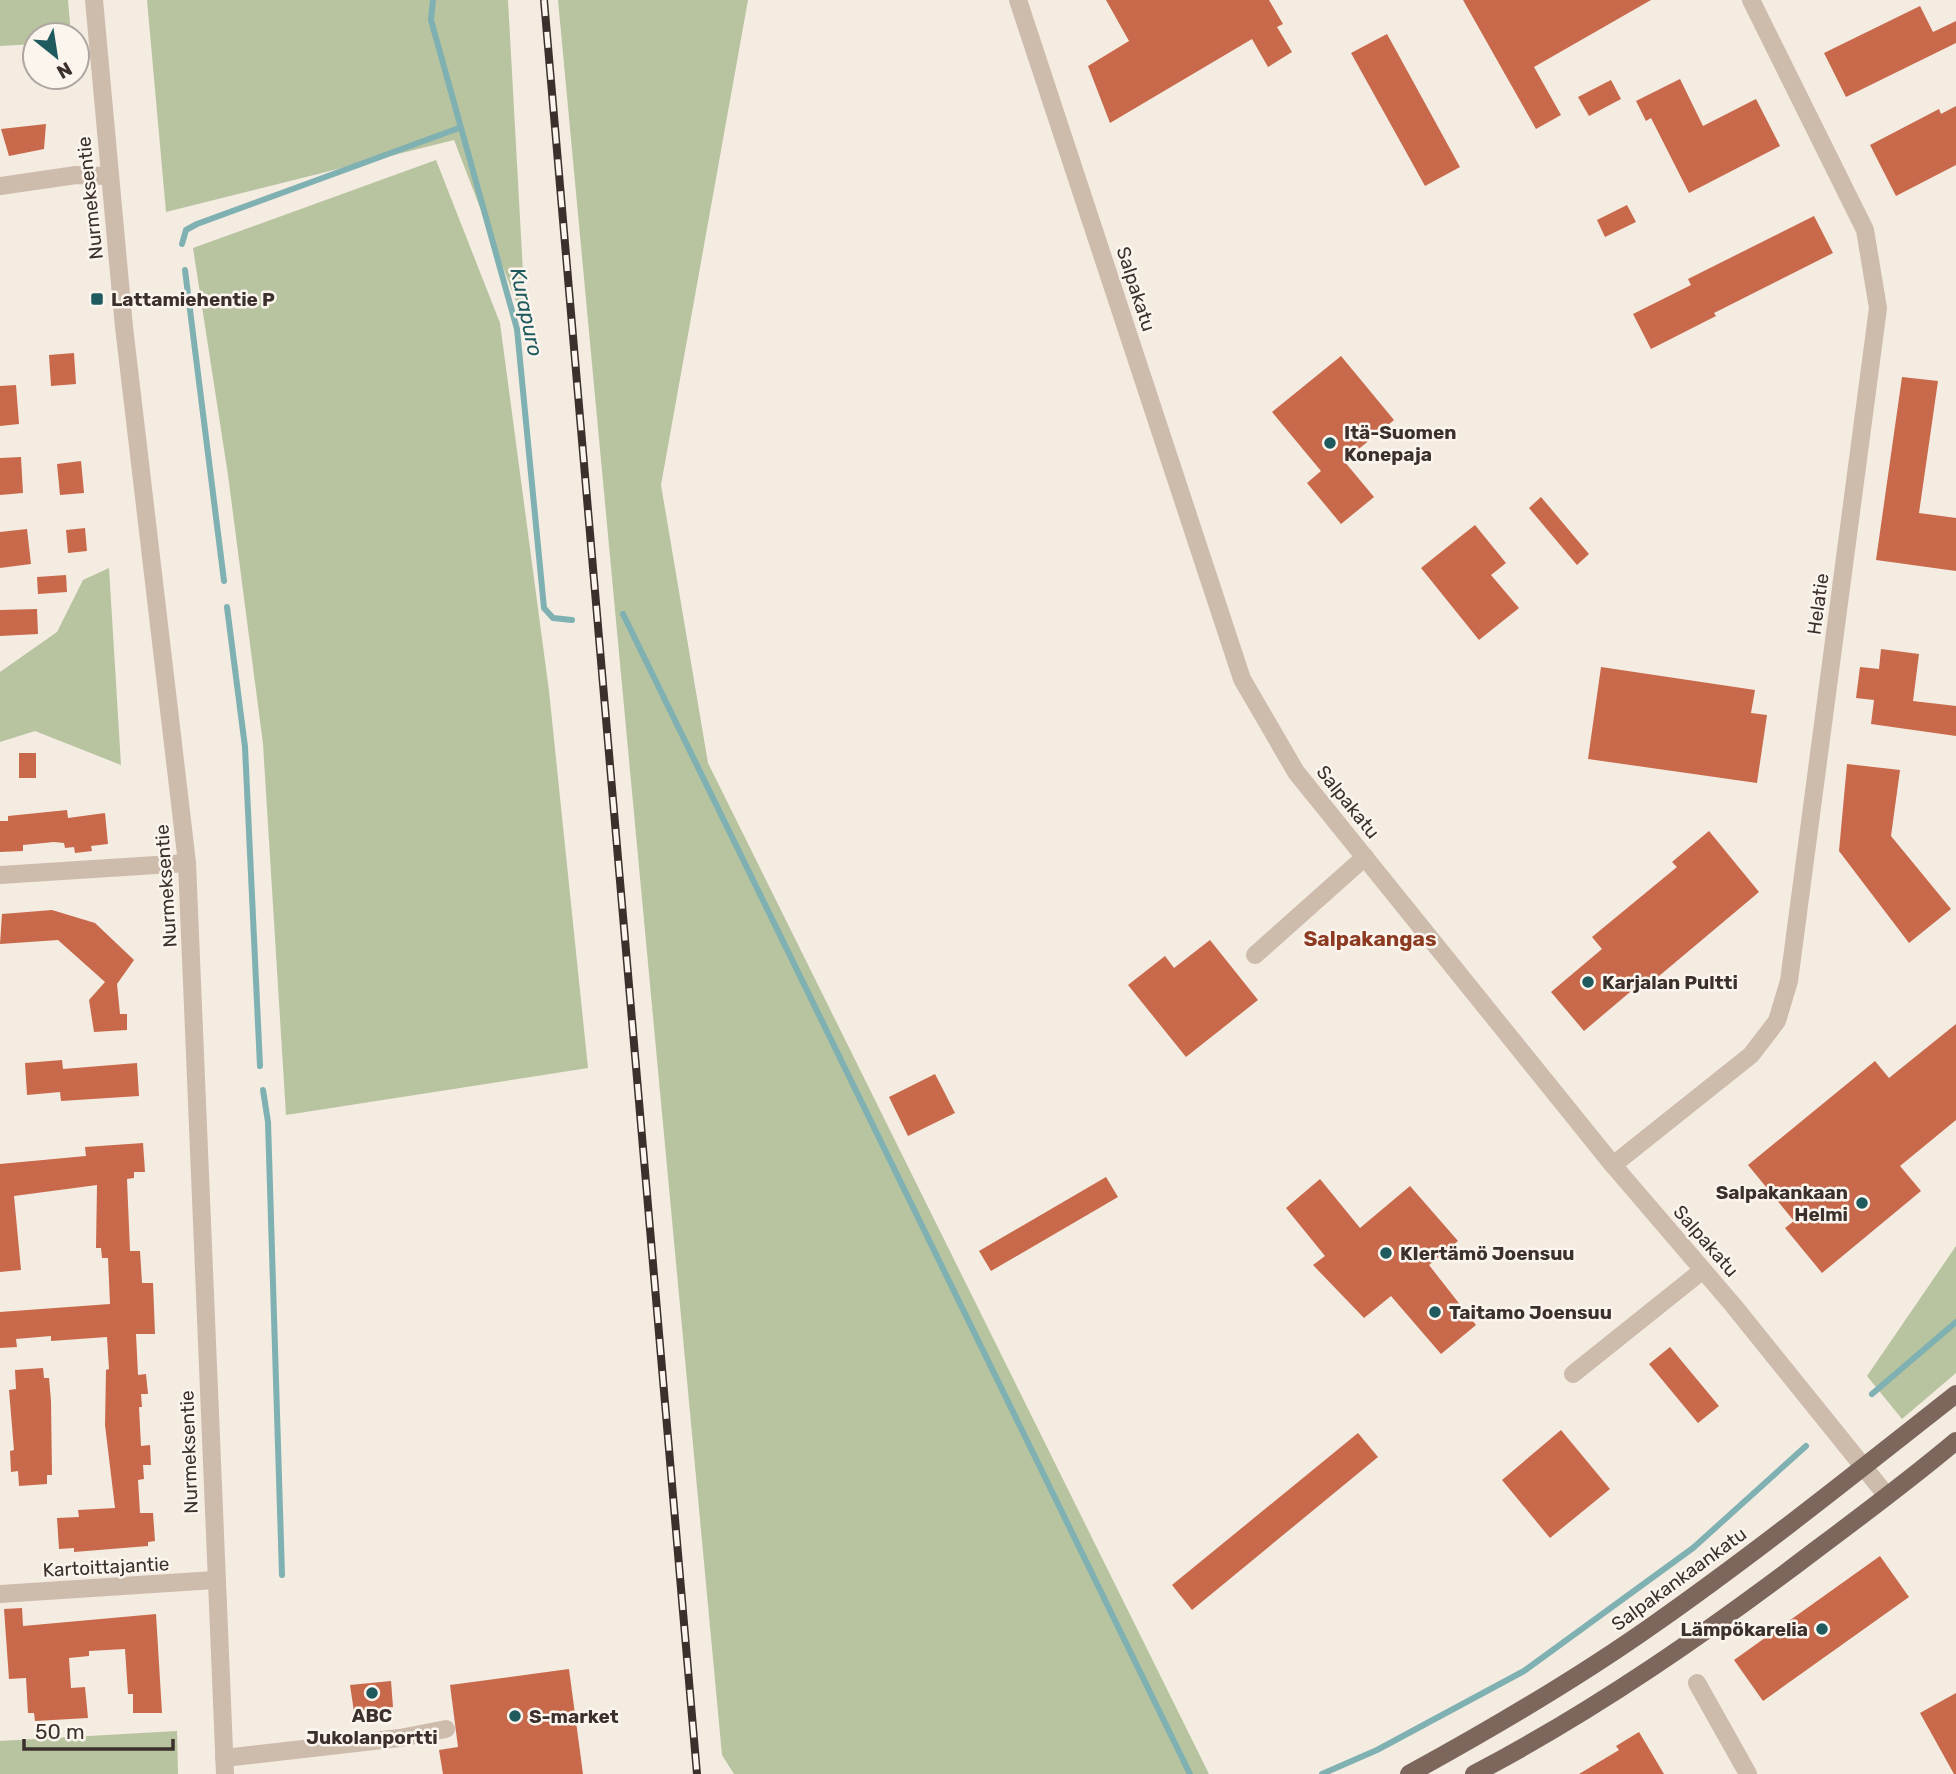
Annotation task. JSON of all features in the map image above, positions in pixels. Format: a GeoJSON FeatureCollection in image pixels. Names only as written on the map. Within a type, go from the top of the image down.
{"type":"FeatureCollection","features":[{"type":"Feature","properties":{"kind":"main road","name":"Salpakankaankatu"},"geometry":{"type":"LineString","coordinates":[[1409,1774],[1549,1694],[1652,1626],[1743,1561],[1956,1394]]}},
{"type":"Feature","properties":{"kind":"main road"},"geometry":{"type":"LineString","coordinates":[[1474,1774],[1552,1734],[1670,1657],[1887,1496],[1956,1441]]}},
{"type":"Feature","properties":{"kind":"street","name":"Nurmeksentie"},"geometry":{"type":"LineString","coordinates":[[94,0],[108,176],[187,863],[215,1580],[225,1766]]}},
{"type":"Feature","properties":{"kind":"street","name":"Salpakatu"},"geometry":{"type":"LineString","coordinates":[[1018,0],[1242,679],[1296,772],[1613,1165],[1703,1270],[1887,1496]]}},
{"type":"Feature","properties":{"kind":"street","name":"Helatie"},"geometry":{"type":"LineString","coordinates":[[1613,1165],[1751,1055],[1777,1021],[1789,981],[1878,308],[1865,230],[1751,0]]}},
{"type":"Feature","properties":{"kind":"street"},"geometry":{"type":"LineString","coordinates":[[0,186],[76,175],[108,176]]}},
{"type":"Feature","properties":{"kind":"street"},"geometry":{"type":"LineString","coordinates":[[1255,955],[1365,858]]}},
{"type":"Feature","properties":{"kind":"street"},"geometry":{"type":"LineString","coordinates":[[0,875],[187,863]]}},
{"type":"Feature","properties":{"kind":"street"},"geometry":{"type":"LineString","coordinates":[[1573,1374],[1703,1270]]}},
{"type":"Feature","properties":{"kind":"street","name":"Kartoittajantie"},"geometry":{"type":"LineString","coordinates":[[0,1594],[215,1580]]}},
{"type":"Feature","properties":{"kind":"street"},"geometry":{"type":"LineString","coordinates":[[1697,1683],[1748,1774]]}},
{"type":"Feature","properties":{"kind":"street"},"geometry":{"type":"LineString","coordinates":[[225,1766],[446,1729]]}},
{"type":"Feature","properties":{"kind":"green space"},"geometry":{"type":"Polygon","coordinates":[[[0,0],[68,0],[70,21],[21,21],[21,45],[0,46],[0,0]]]}},
{"type":"Feature","properties":{"kind":"green space"},"geometry":{"type":"Polygon","coordinates":[[[147,0],[508,0],[526,327],[454,140],[166,212],[147,0]]]}},
{"type":"Feature","properties":{"kind":"green space"},"geometry":{"type":"Polygon","coordinates":[[[558,0],[748,0],[661,485],[708,763],[1209,1774],[734,1774],[722,1755],[558,0]]]}},
{"type":"Feature","properties":{"kind":"green space"},"geometry":{"type":"Polygon","coordinates":[[[436,160],[500,323],[549,691],[588,1068],[286,1115],[263,744],[228,475],[193,248],[436,160]]]}},
{"type":"Feature","properties":{"kind":"green space"},"geometry":{"type":"Polygon","coordinates":[[[109,568],[121,765],[35,731],[0,742],[0,672],[57,632],[83,580],[109,568]]]}},
{"type":"Feature","properties":{"kind":"green space"},"geometry":{"type":"Polygon","coordinates":[[[1956,1246],[1956,1373],[1902,1419],[1867,1376],[1956,1246]]]}},
{"type":"Feature","properties":{"kind":"green space"},"geometry":{"type":"Polygon","coordinates":[[[177,1731],[178,1774],[0,1774],[0,1741],[177,1731]]]}},
{"type":"Feature","properties":{"kind":"building"},"geometry":{"type":"Polygon","coordinates":[[[1106,0],[1269,0],[1283,24],[1277,27],[1292,52],[1268,67],[1252,39],[1110,123],[1088,66],[1129,41],[1106,0]]]}},
{"type":"Feature","properties":{"kind":"building"},"geometry":{"type":"Polygon","coordinates":[[[1463,0],[1651,0],[1534,67],[1561,115],[1536,129],[1463,0]]]}},
{"type":"Feature","properties":{"kind":"building"},"geometry":{"type":"Polygon","coordinates":[[[1920,6],[1933,32],[1956,21],[1956,43],[1846,97],[1824,53],[1920,6]]]}},
{"type":"Feature","properties":{"kind":"building"},"geometry":{"type":"Polygon","coordinates":[[[1387,34],[1460,167],[1425,186],[1351,53],[1387,34]]]}},
{"type":"Feature","properties":{"kind":"building"},"geometry":{"type":"Polygon","coordinates":[[[1680,79],[1703,126],[1756,99],[1780,146],[1689,193],[1651,118],[1646,121],[1636,101],[1680,79]]]}},
{"type":"Feature","properties":{"kind":"building"},"geometry":{"type":"Polygon","coordinates":[[[1611,80],[1621,99],[1589,116],[1578,97],[1611,80]]]}},
{"type":"Feature","properties":{"kind":"building"},"geometry":{"type":"Polygon","coordinates":[[[1956,106],[1956,165],[1896,196],[1870,145],[1939,109],[1941,114],[1956,106]]]}},
{"type":"Feature","properties":{"kind":"building"},"geometry":{"type":"Polygon","coordinates":[[[46,124],[44,149],[9,156],[1,129],[46,124]]]}},
{"type":"Feature","properties":{"kind":"building"},"geometry":{"type":"Polygon","coordinates":[[[1627,205],[1636,222],[1605,237],[1597,220],[1627,205]]]}},
{"type":"Feature","properties":{"kind":"building"},"geometry":{"type":"Polygon","coordinates":[[[1814,216],[1833,253],[1714,313],[1716,316],[1651,349],[1633,314],[1691,285],[1688,279],[1814,216]]]}},
{"type":"Feature","properties":{"kind":"building"},"geometry":{"type":"Polygon","coordinates":[[[74,353],[76,384],[51,386],[49,355],[74,353]]]}},
{"type":"Feature","properties":{"kind":"building"},"geometry":{"type":"Polygon","coordinates":[[[1341,356],[1394,420],[1344,461],[1374,497],[1341,524],[1307,483],[1321,471],[1272,412],[1341,356]]]}},
{"type":"Feature","properties":{"kind":"building"},"geometry":{"type":"Polygon","coordinates":[[[1902,377],[1938,381],[1919,513],[1956,518],[1956,571],[1876,560],[1902,377]]]}},
{"type":"Feature","properties":{"kind":"building"},"geometry":{"type":"Polygon","coordinates":[[[16,385],[19,424],[0,426],[0,386],[16,385]]]}},
{"type":"Feature","properties":{"kind":"building"},"geometry":{"type":"Polygon","coordinates":[[[21,457],[23,493],[0,495],[0,458],[21,457]]]}},
{"type":"Feature","properties":{"kind":"building"},"geometry":{"type":"Polygon","coordinates":[[[81,461],[84,493],[60,495],[57,464],[81,461]]]}},
{"type":"Feature","properties":{"kind":"building"},"geometry":{"type":"Polygon","coordinates":[[[1541,497],[1589,554],[1577,565],[1529,508],[1541,497]]]}},
{"type":"Feature","properties":{"kind":"building"},"geometry":{"type":"Polygon","coordinates":[[[1475,525],[1506,563],[1491,575],[1519,608],[1479,640],[1421,568],[1475,525]]]}},
{"type":"Feature","properties":{"kind":"building"},"geometry":{"type":"Polygon","coordinates":[[[85,528],[87,551],[68,553],[66,530],[85,528]]]}},
{"type":"Feature","properties":{"kind":"building"},"geometry":{"type":"Polygon","coordinates":[[[27,529],[31,564],[0,568],[0,532],[27,529]]]}},
{"type":"Feature","properties":{"kind":"building"},"geometry":{"type":"Polygon","coordinates":[[[66,575],[67,592],[38,594],[37,577],[66,575]]]}},
{"type":"Feature","properties":{"kind":"building"},"geometry":{"type":"Polygon","coordinates":[[[37,609],[38,634],[0,636],[0,610],[37,609]]]}},
{"type":"Feature","properties":{"kind":"building"},"geometry":{"type":"Polygon","coordinates":[[[1881,649],[1919,654],[1913,701],[1956,706],[1956,736],[1871,724],[1874,700],[1856,698],[1860,667],[1879,669],[1881,649]]]}},
{"type":"Feature","properties":{"kind":"building"},"geometry":{"type":"Polygon","coordinates":[[[1601,667],[1755,690],[1751,713],[1767,715],[1757,783],[1588,759],[1601,667]]]}},
{"type":"Feature","properties":{"kind":"building"},"geometry":{"type":"Polygon","coordinates":[[[19,753],[36,753],[36,778],[19,778],[19,753]]]}},
{"type":"Feature","properties":{"kind":"building"},"geometry":{"type":"Polygon","coordinates":[[[1847,764],[1900,770],[1891,836],[1951,909],[1909,943],[1839,851],[1847,764]]]}},
{"type":"Feature","properties":{"kind":"building"},"geometry":{"type":"Polygon","coordinates":[[[67,810],[68,818],[105,813],[108,844],[91,846],[92,851],[75,853],[74,847],[65,848],[64,843],[54,842],[23,845],[23,851],[0,852],[0,821],[8,821],[8,816],[67,810]]]}},
{"type":"Feature","properties":{"kind":"building"},"geometry":{"type":"Polygon","coordinates":[[[1709,831],[1759,892],[1640,992],[1636,987],[1584,1031],[1551,992],[1602,949],[1592,937],[1677,867],[1672,862],[1709,831]]]}},
{"type":"Feature","properties":{"kind":"building"},"geometry":{"type":"Polygon","coordinates":[[[52,910],[95,923],[134,960],[117,984],[120,1014],[127,1014],[127,1030],[94,1032],[89,1000],[105,982],[58,940],[0,944],[2,914],[52,910]]]}},
{"type":"Feature","properties":{"kind":"building"},"geometry":{"type":"Polygon","coordinates":[[[1210,940],[1258,1000],[1186,1057],[1128,985],[1165,956],[1174,968],[1210,940]]]}},
{"type":"Feature","properties":{"kind":"building"},"geometry":{"type":"Polygon","coordinates":[[[1956,1024],[1956,1120],[1900,1166],[1921,1191],[1822,1273],[1785,1228],[1794,1221],[1748,1165],[1875,1061],[1889,1078],[1956,1024]]]}},
{"type":"Feature","properties":{"kind":"building"},"geometry":{"type":"Polygon","coordinates":[[[62,1060],[63,1069],[137,1063],[139,1096],[61,1101],[60,1092],[27,1095],[25,1063],[62,1060]]]}},
{"type":"Feature","properties":{"kind":"building"},"geometry":{"type":"Polygon","coordinates":[[[935,1074],[955,1113],[908,1136],[889,1097],[935,1074]]]}},
{"type":"Feature","properties":{"kind":"building"},"geometry":{"type":"Polygon","coordinates":[[[143,1143],[145,1172],[134,1172],[134,1178],[127,1179],[130,1251],[140,1251],[142,1283],[153,1283],[155,1334],[136,1334],[138,1375],[146,1374],[148,1394],[141,1394],[142,1407],[139,1407],[141,1446],[150,1445],[151,1465],[143,1465],[144,1479],[138,1480],[140,1513],[153,1513],[155,1541],[148,1542],[148,1546],[74,1552],[74,1548],[59,1549],[57,1518],[79,1517],[78,1510],[115,1508],[105,1425],[106,1370],[109,1369],[107,1337],[51,1341],[51,1336],[16,1339],[17,1347],[0,1348],[0,1312],[110,1304],[108,1258],[102,1258],[101,1248],[96,1248],[97,1185],[14,1196],[21,1270],[0,1272],[0,1164],[86,1156],[85,1147],[143,1143]]]}},
{"type":"Feature","properties":{"kind":"building"},"geometry":{"type":"Polygon","coordinates":[[[1106,1177],[1118,1197],[991,1271],[979,1251],[1106,1177]]]}},
{"type":"Feature","properties":{"kind":"building"},"geometry":{"type":"Polygon","coordinates":[[[1320,1179],[1360,1228],[1410,1186],[1458,1241],[1429,1265],[1476,1325],[1441,1354],[1391,1296],[1364,1318],[1313,1265],[1325,1256],[1286,1208],[1320,1179]]]}},
{"type":"Feature","properties":{"kind":"building"},"geometry":{"type":"Polygon","coordinates":[[[1670,1347],[1719,1406],[1698,1423],[1649,1364],[1670,1347]]]}},
{"type":"Feature","properties":{"kind":"building"},"geometry":{"type":"Polygon","coordinates":[[[43,1368],[44,1378],[49,1378],[51,1401],[52,1475],[47,1475],[47,1484],[19,1486],[18,1471],[11,1472],[10,1451],[14,1450],[9,1390],[16,1389],[15,1370],[43,1368]]]}},
{"type":"Feature","properties":{"kind":"building"},"geometry":{"type":"Polygon","coordinates":[[[1561,1430],[1610,1489],[1550,1538],[1502,1480],[1561,1430]]]}},
{"type":"Feature","properties":{"kind":"building"},"geometry":{"type":"Polygon","coordinates":[[[1358,1433],[1378,1457],[1192,1610],[1172,1585],[1358,1433]]]}},
{"type":"Feature","properties":{"kind":"building","name":"Lämpökarelia"},"geometry":{"type":"Polygon","coordinates":[[[1880,1556],[1909,1597],[1763,1701],[1734,1660],[1880,1556]]]}},
{"type":"Feature","properties":{"kind":"building"},"geometry":{"type":"Polygon","coordinates":[[[22,1608],[23,1626],[156,1614],[162,1713],[133,1713],[133,1694],[128,1694],[125,1649],[89,1651],[89,1656],[69,1658],[71,1688],[85,1687],[88,1718],[35,1721],[34,1713],[28,1713],[26,1678],[9,1679],[4,1609],[22,1608]]]}},
{"type":"Feature","properties":{"kind":"building","name":"S-market"},"geometry":{"type":"Polygon","coordinates":[[[569,1669],[583,1774],[443,1774],[439,1750],[458,1747],[450,1685],[569,1669]]]}},
{"type":"Feature","properties":{"kind":"building"},"geometry":{"type":"Polygon","coordinates":[[[391,1681],[393,1707],[354,1712],[350,1685],[391,1681]]]}},
{"type":"Feature","properties":{"kind":"building"},"geometry":{"type":"Polygon","coordinates":[[[1956,1693],[1956,1774],[1954,1774],[1920,1713],[1956,1693]]]}},
{"type":"Feature","properties":{"kind":"building"},"geometry":{"type":"Polygon","coordinates":[[[1639,1732],[1664,1774],[1579,1774],[1619,1750],[1616,1746],[1639,1732]]]}},
{"type":"Feature","properties":{"kind":"waterway","name":"Kurapuro"},"geometry":{"type":"LineString","coordinates":[[433,0],[431,20],[517,329],[544,608],[553,618],[572,620]]}},
{"type":"Feature","properties":{"kind":"waterway"},"geometry":{"type":"LineString","coordinates":[[182,244],[186,230],[197,224],[459,128]]}},
{"type":"Feature","properties":{"kind":"waterway"},"geometry":{"type":"LineString","coordinates":[[185,270],[224,581]]}},
{"type":"Feature","properties":{"kind":"waterway"},"geometry":{"type":"LineString","coordinates":[[227,607],[245,747],[260,1066]]}},
{"type":"Feature","properties":{"kind":"waterway"},"geometry":{"type":"LineString","coordinates":[[623,614],[1190,1774]]}},
{"type":"Feature","properties":{"kind":"waterway"},"geometry":{"type":"LineString","coordinates":[[263,1090],[268,1122],[282,1575]]}},
{"type":"Feature","properties":{"kind":"waterway"},"geometry":{"type":"LineString","coordinates":[[1872,1394],[1956,1322]]}},
{"type":"Feature","properties":{"kind":"waterway"},"geometry":{"type":"LineString","coordinates":[[1322,1774],[1377,1750],[1524,1671],[1693,1548],[1806,1446]]}},
{"type":"Feature","properties":{"kind":"railway"},"geometry":{"type":"LineString","coordinates":[[544,0],[697,1774]]}},
{"type":"Feature","properties":{"kind":"place","name":"Lattamiehentie P"},"geometry":{"type":"Point","coordinates":[97,299]}},
{"type":"Feature","properties":{"kind":"place","name":"Itä-Suomen Konepaja"},"geometry":{"type":"Point","coordinates":[1330,443]}},
{"type":"Feature","properties":{"kind":"place","name":"Karjalan Pultti"},"geometry":{"type":"Point","coordinates":[1588,982]}},
{"type":"Feature","properties":{"kind":"place","name":"Salpakankaan Helmi"},"geometry":{"type":"Point","coordinates":[1862,1203]}},
{"type":"Feature","properties":{"kind":"place","name":"KIertämö Joensuu"},"geometry":{"type":"Point","coordinates":[1386,1253]}},
{"type":"Feature","properties":{"kind":"place","name":"Taitamo Joensuu"},"geometry":{"type":"Point","coordinates":[1435,1312]}},
{"type":"Feature","properties":{"kind":"place","name":"Lämpökarelia"},"geometry":{"type":"Point","coordinates":[1822,1629]}},
{"type":"Feature","properties":{"kind":"place","name":"ABC Jukolanportti"},"geometry":{"type":"Point","coordinates":[372,1693]}},
{"type":"Feature","properties":{"kind":"place","name":"S-market"},"geometry":{"type":"Point","coordinates":[515,1716]}},
{"type":"Feature","properties":{"kind":"district","name":"Salpakangas"},"geometry":{"type":"Point","coordinates":[1370,938]}}]}
